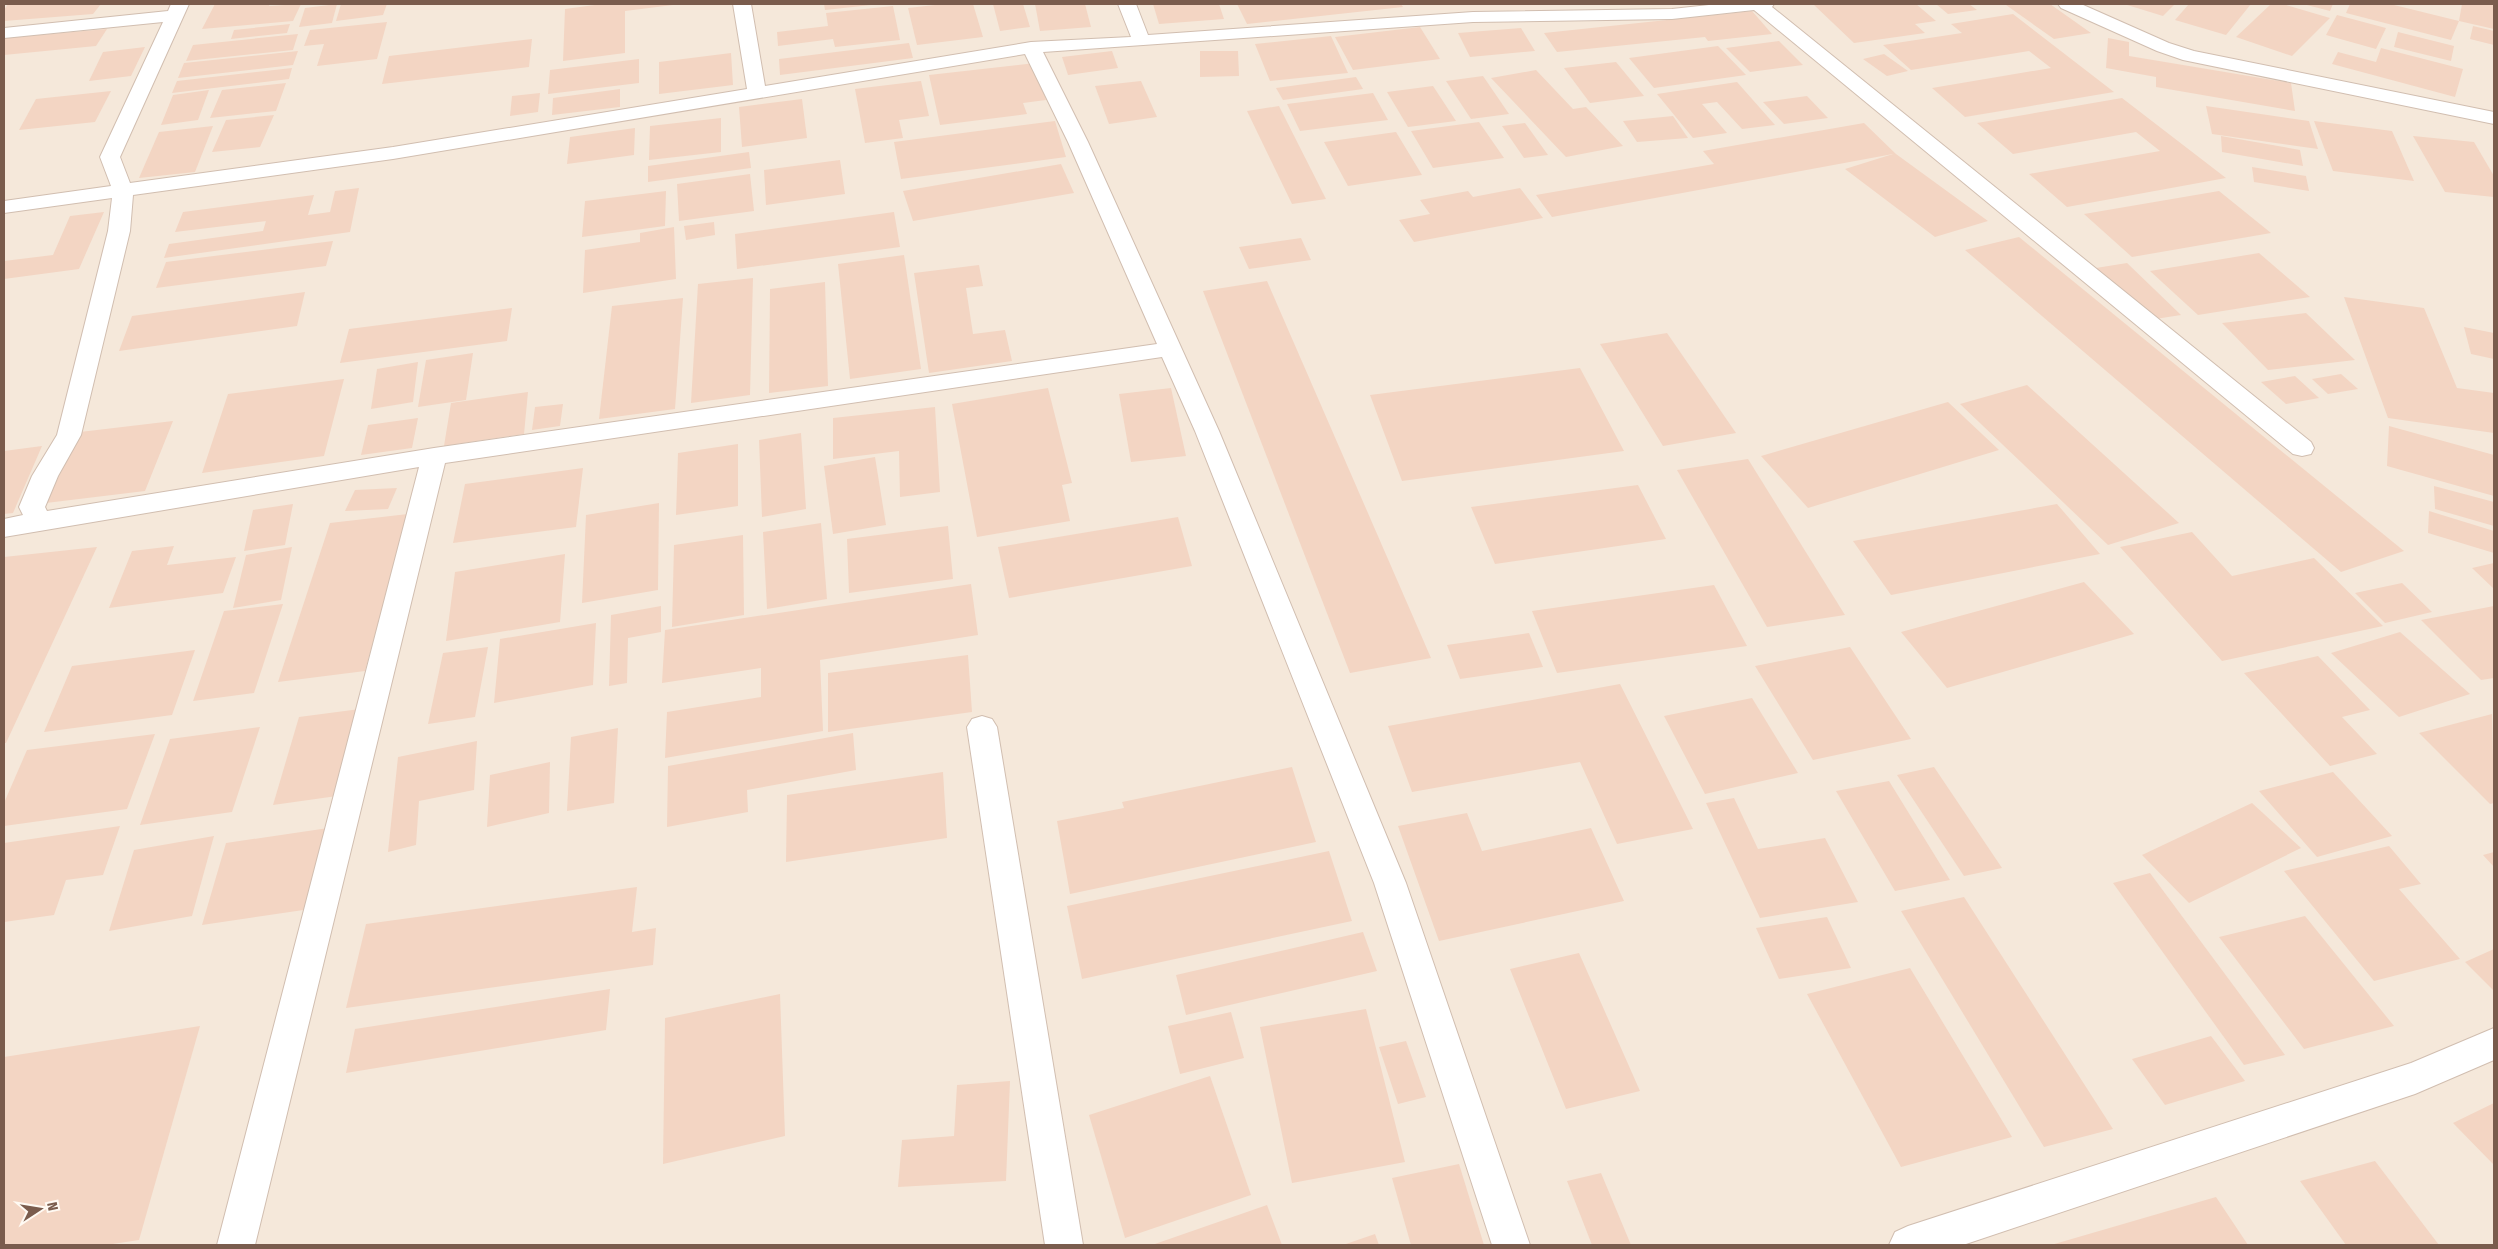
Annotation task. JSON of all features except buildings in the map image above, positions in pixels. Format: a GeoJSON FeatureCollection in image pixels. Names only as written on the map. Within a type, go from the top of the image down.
{"type":"FeatureCollection","features":[{"type":"Feature","properties":{"kind":"street"},"geometry":{"type":"LineString","coordinates":[[742,4],[757,94]]}},
{"type":"Feature","properties":{"kind":"street"},"geometry":{"type":"LineString","coordinates":[[1127,4],[1141,40]]}},
{"type":"Feature","properties":{"kind":"street"},"geometry":{"type":"LineString","coordinates":[[4,207],[403,151],[757,94],[1031,47],[1473,17],[1761,4],[2302,448]]}},
{"type":"Feature","properties":{"kind":"street"},"geometry":{"type":"LineString","coordinates":[[2067,4],[2163,47],[2190,56],[2494,118]]}},
{"type":"Feature","properties":{"kind":"street"},"geometry":{"type":"LineString","coordinates":[[4,33],[177,10]]}},
{"type":"Feature","properties":{"kind":"street"},"geometry":{"type":"LineString","coordinates":[[39,521],[32,507],[45,476],[69,435],[120,231],[123,191],[110,157],[177,10]]}},
{"type":"Feature","properties":{"kind":"street"},"geometry":{"type":"LineString","coordinates":[[1031,47],[1078,142],[1207,431],[1390,883],[1511,1245]]}},
{"type":"Feature","properties":{"kind":"street"},"geometry":{"type":"LineString","coordinates":[[4,528],[434,456],[1170,349]]}},
{"type":"Feature","properties":{"kind":"street"},"geometry":{"type":"LineString","coordinates":[[236,1245],[434,456]]}},
{"type":"Feature","properties":{"kind":"street"},"geometry":{"type":"LineString","coordinates":[[982,727],[1064,1245]]}},
{"type":"Feature","properties":{"kind":"street"},"geometry":{"type":"LineString","coordinates":[[1908,1245],[2415,1078],[2494,1044]]}},
{"type":"Feature","properties":{"kind":"shaded area"},"geometry":{"type":"Polygon","coordinates":[[[4,4],[2494,4],[2494,1245],[4,1245],[4,4]]]}}]}
